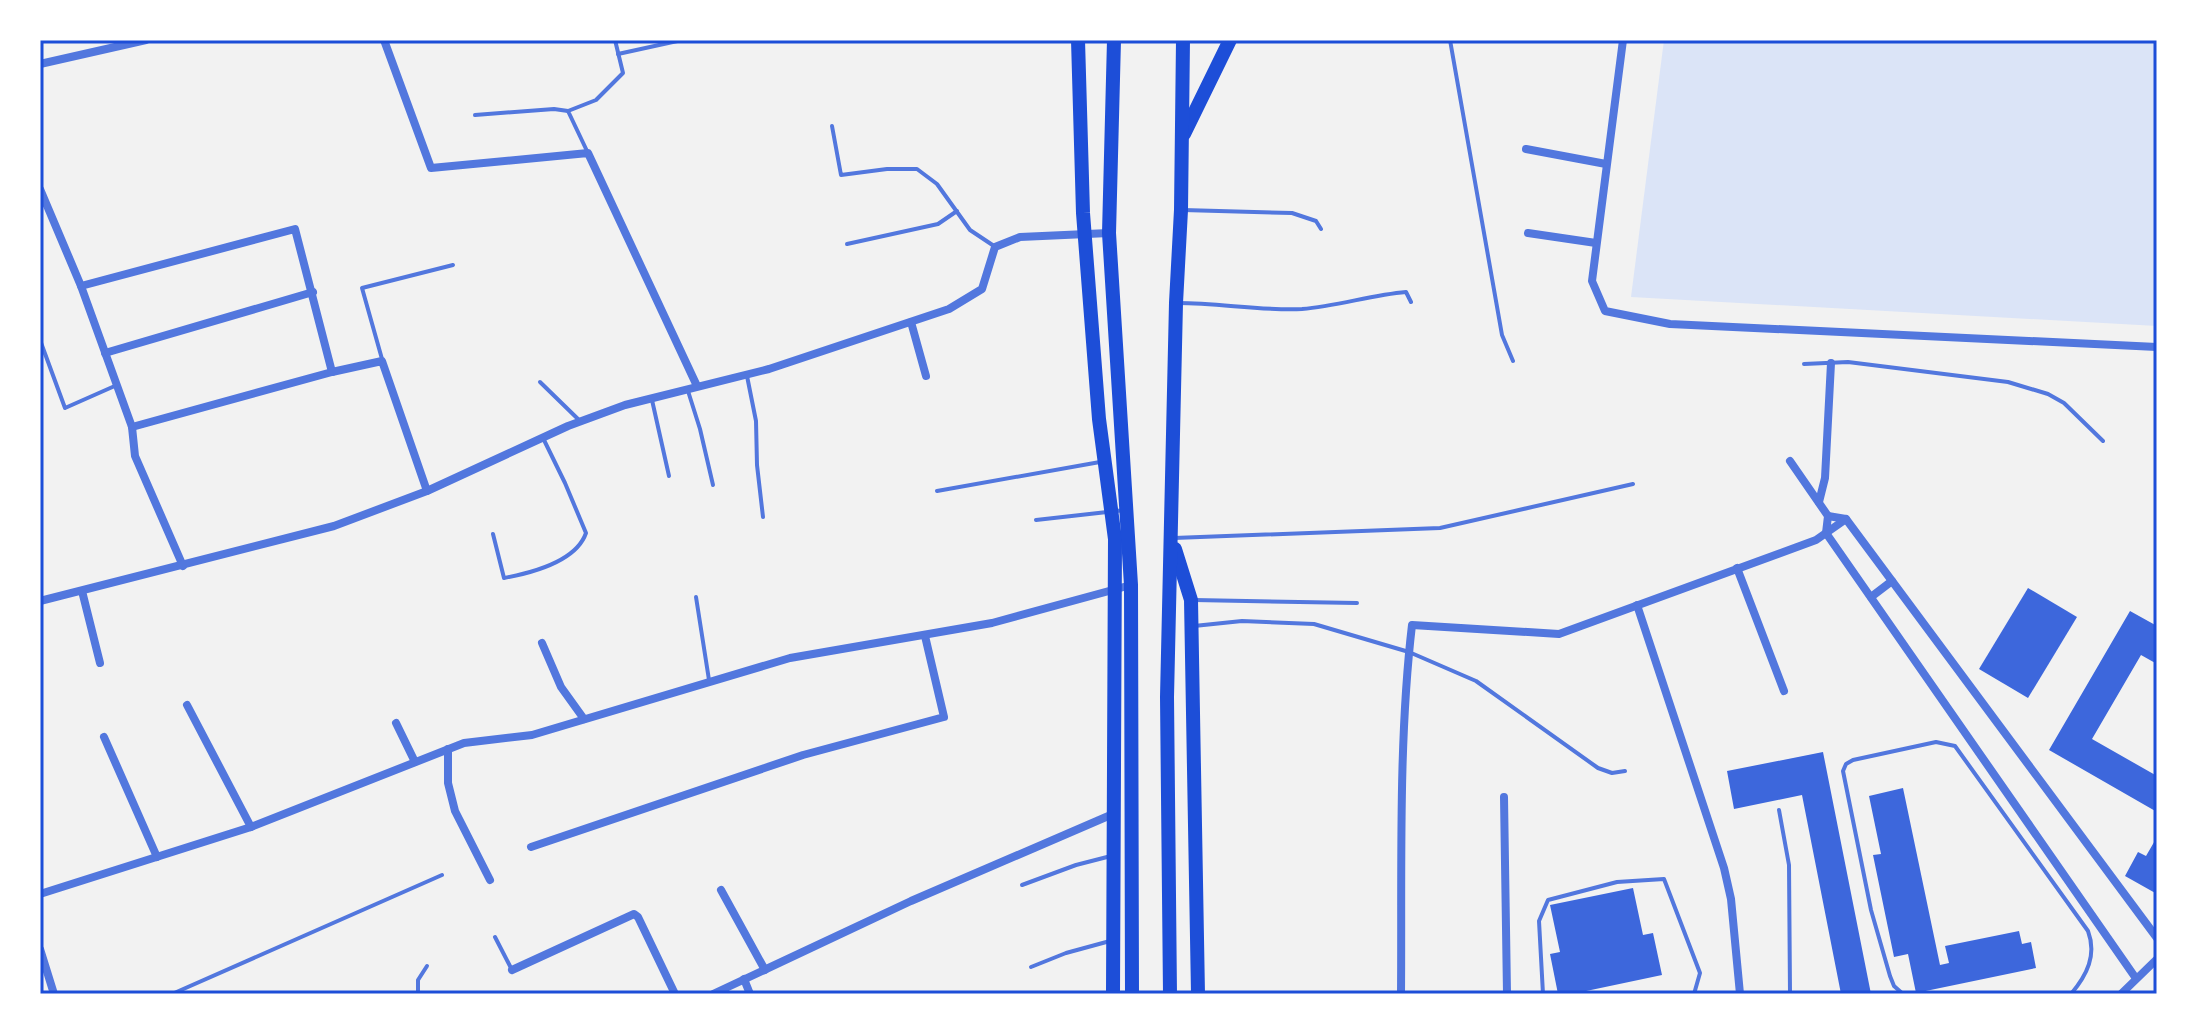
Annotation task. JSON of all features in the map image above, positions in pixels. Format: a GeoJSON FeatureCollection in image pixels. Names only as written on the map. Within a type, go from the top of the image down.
{"type":"FeatureCollection","features":[{"type":"Feature","properties":{"kind":"highway"},"geometry":{"type":"LineString","coordinates":[[1078,40],[1078,112],[1085,236],[1105,461],[1119,511],[1131,585],[1132,994]]}},
{"type":"Feature","properties":{"kind":"highway"},"geometry":{"type":"LineString","coordinates":[[1113,994],[1114,589],[1115,539],[1123,459],[1109,233],[1114,40]]}},
{"type":"Feature","properties":{"kind":"highway"},"geometry":{"type":"LineString","coordinates":[[1170,994],[1167,697],[1183,40]]}},
{"type":"Feature","properties":{"kind":"highway"},"geometry":{"type":"LineString","coordinates":[[1180,141],[1230,40]]}},
{"type":"Feature","properties":{"kind":"highway"},"geometry":{"type":"LineString","coordinates":[[1171,538],[1191,600],[1198,994]]}},
{"type":"Feature","properties":{"kind":"street"},"geometry":{"type":"LineString","coordinates":[[40,64],[146,40]]}},
{"type":"Feature","properties":{"kind":"street"},"geometry":{"type":"LineString","coordinates":[[384,40],[431,168],[588,153],[697,386]]}},
{"type":"Feature","properties":{"kind":"street"},"geometry":{"type":"LineString","coordinates":[[1623,40],[1592,281],[1605,311],[1670,324],[2157,347]]}},
{"type":"Feature","properties":{"kind":"street"},"geometry":{"type":"LineString","coordinates":[[1526,149],[1606,164]]}},
{"type":"Feature","properties":{"kind":"street"},"geometry":{"type":"LineString","coordinates":[[40,189],[81,286],[132,427],[135,456],[183,566]]}},
{"type":"Feature","properties":{"kind":"street"},"geometry":{"type":"LineString","coordinates":[[81,286],[295,229],[332,372]]}},
{"type":"Feature","properties":{"kind":"street"},"geometry":{"type":"LineString","coordinates":[[40,601],[334,526],[427,491],[580,422],[687,388],[769,369],[949,309],[982,289],[995,247],[1020,237],[1109,233]]}},
{"type":"Feature","properties":{"kind":"street"},"geometry":{"type":"LineString","coordinates":[[1528,233],[1596,243]]}},
{"type":"Feature","properties":{"kind":"street"},"geometry":{"type":"LineString","coordinates":[[105,353],[313,292]]}},
{"type":"Feature","properties":{"kind":"street"},"geometry":{"type":"LineString","coordinates":[[911,322],[926,376]]}},
{"type":"Feature","properties":{"kind":"street"},"geometry":{"type":"LineString","coordinates":[[132,427],[382,361],[427,491]]}},
{"type":"Feature","properties":{"kind":"street"},"geometry":{"type":"LineString","coordinates":[[1819,502],[1825,478],[1831,363]]}},
{"type":"Feature","properties":{"kind":"street"},"geometry":{"type":"LineString","coordinates":[[1790,461],[1828,516],[1826,533],[2135,977]]}},
{"type":"Feature","properties":{"kind":"street"},"geometry":{"type":"LineString","coordinates":[[1828,516],[1846,519],[2157,938]]}},
{"type":"Feature","properties":{"kind":"street"},"geometry":{"type":"LineString","coordinates":[[1401,994],[1408,655],[1412,625],[1559,634],[1816,540],[1846,519]]}},
{"type":"Feature","properties":{"kind":"street"},"geometry":{"type":"LineString","coordinates":[[1737,568],[1784,691]]}},
{"type":"Feature","properties":{"kind":"street"},"geometry":{"type":"LineString","coordinates":[[1871,597],[1892,581]]}},
{"type":"Feature","properties":{"kind":"street"},"geometry":{"type":"LineString","coordinates":[[41,892],[251,827],[464,743],[532,735],[790,658],[992,623],[1131,585]]}},
{"type":"Feature","properties":{"kind":"street"},"geometry":{"type":"LineString","coordinates":[[82,591],[100,663]]}},
{"type":"Feature","properties":{"kind":"street"},"geometry":{"type":"LineString","coordinates":[[1637,605],[1724,868],[1731,899],[1740,994]]}},
{"type":"Feature","properties":{"kind":"street"},"geometry":{"type":"LineString","coordinates":[[531,847],[803,755],[944,717],[925,636]]}},
{"type":"Feature","properties":{"kind":"street"},"geometry":{"type":"LineString","coordinates":[[542,643],[561,687],[584,719]]}},
{"type":"Feature","properties":{"kind":"street"},"geometry":{"type":"LineString","coordinates":[[187,705],[251,827]]}},
{"type":"Feature","properties":{"kind":"street"},"geometry":{"type":"LineString","coordinates":[[396,723],[415,762]]}},
{"type":"Feature","properties":{"kind":"street"},"geometry":{"type":"LineString","coordinates":[[104,737],[157,857]]}},
{"type":"Feature","properties":{"kind":"street"},"geometry":{"type":"LineString","coordinates":[[448,749],[448,783],[455,811],[490,880]]}},
{"type":"Feature","properties":{"kind":"street"},"geometry":{"type":"LineString","coordinates":[[1504,797],[1507,994]]}},
{"type":"Feature","properties":{"kind":"street"},"geometry":{"type":"LineString","coordinates":[[713,994],[911,901],[1113,814]]}},
{"type":"Feature","properties":{"kind":"street"},"geometry":{"type":"LineString","coordinates":[[721,890],[765,970]]}},
{"type":"Feature","properties":{"kind":"street"},"geometry":{"type":"LineString","coordinates":[[512,970],[634,914],[675,994]]}},
{"type":"Feature","properties":{"kind":"street"},"geometry":{"type":"LineString","coordinates":[[40,949],[54,994]]}},
{"type":"Feature","properties":{"kind":"street"},"geometry":{"type":"LineString","coordinates":[[2121,994],[2135,977],[2157,959]]}},
{"type":"Feature","properties":{"kind":"street"},"geometry":{"type":"LineString","coordinates":[[744,979],[750,994]]}},
{"type":"Feature","properties":{"kind":"lane"},"geometry":{"type":"LineString","coordinates":[[475,115],[554,109],[568,111],[596,100],[623,73],[615,40]]}},
{"type":"Feature","properties":{"kind":"lane"},"geometry":{"type":"LineString","coordinates":[[618,54],[682,40]]}},
{"type":"Feature","properties":{"kind":"lane"},"geometry":{"type":"LineString","coordinates":[[1450,40],[1502,335],[1513,361]]}},
{"type":"Feature","properties":{"kind":"lane"},"geometry":{"type":"LineString","coordinates":[[568,111],[588,153]]}},
{"type":"Feature","properties":{"kind":"lane"},"geometry":{"type":"LineString","coordinates":[[832,126],[841,175],[917,169],[937,184],[970,230],[995,247]]}},
{"type":"Feature","properties":{"kind":"lane"},"geometry":{"type":"LineString","coordinates":[[1181,210],[1292,213],[1316,221],[1321,229]]}},
{"type":"Feature","properties":{"kind":"lane"},"geometry":{"type":"LineString","coordinates":[[847,244],[938,224],[957,211]]}},
{"type":"Feature","properties":{"kind":"lane"},"geometry":{"type":"LineString","coordinates":[[382,361],[362,288],[453,265]]}},
{"type":"Feature","properties":{"kind":"lane"},"geometry":{"type":"LineString","coordinates":[[1176,303],[1301,309],[1406,292],[1411,302]]}},
{"type":"Feature","properties":{"kind":"lane"},"geometry":{"type":"LineString","coordinates":[[40,340],[65,408],[117,385]]}},
{"type":"Feature","properties":{"kind":"lane"},"geometry":{"type":"LineString","coordinates":[[1804,364],[1873,365],[2008,382],[2048,394],[2064,403],[2103,441]]}},
{"type":"Feature","properties":{"kind":"lane"},"geometry":{"type":"LineString","coordinates":[[747,374],[756,421],[763,517]]}},
{"type":"Feature","properties":{"kind":"lane"},"geometry":{"type":"LineString","coordinates":[[540,382],[580,422]]}},
{"type":"Feature","properties":{"kind":"lane"},"geometry":{"type":"LineString","coordinates":[[687,388],[713,485]]}},
{"type":"Feature","properties":{"kind":"lane"},"geometry":{"type":"LineString","coordinates":[[652,398],[669,476]]}},
{"type":"Feature","properties":{"kind":"lane"},"geometry":{"type":"LineString","coordinates":[[493,534],[504,578],[554,562],[572,553],[582,543],[586,533],[543,438]]}},
{"type":"Feature","properties":{"kind":"lane"},"geometry":{"type":"LineString","coordinates":[[937,491],[1123,459]]}},
{"type":"Feature","properties":{"kind":"lane"},"geometry":{"type":"LineString","coordinates":[[1171,538],[1296,536],[1440,528],[1633,484]]}},
{"type":"Feature","properties":{"kind":"lane"},"geometry":{"type":"LineString","coordinates":[[1036,520],[1119,511]]}},
{"type":"Feature","properties":{"kind":"lane"},"geometry":{"type":"LineString","coordinates":[[696,597],[710,682]]}},
{"type":"Feature","properties":{"kind":"lane"},"geometry":{"type":"LineString","coordinates":[[1191,600],[1357,603]]}},
{"type":"Feature","properties":{"kind":"lane"},"geometry":{"type":"LineString","coordinates":[[1191,626],[1242,621],[1314,624],[1408,655],[1476,681],[1598,768],[1612,773],[1625,771]]}},
{"type":"Feature","properties":{"kind":"lane"},"geometry":{"type":"LineString","coordinates":[[1903,994],[1894,986],[1890,976],[1871,910],[1843,771],[1846,764],[1853,760],[1936,742],[1955,746],[2088,931],[2093,947],[2090,965],[2071,994]]}},
{"type":"Feature","properties":{"kind":"lane"},"geometry":{"type":"LineString","coordinates":[[1779,810],[1789,865],[1790,994]]}},
{"type":"Feature","properties":{"kind":"lane"},"geometry":{"type":"LineString","coordinates":[[1022,885],[1112,855]]}},
{"type":"Feature","properties":{"kind":"lane"},"geometry":{"type":"LineString","coordinates":[[172,994],[442,875]]}},
{"type":"Feature","properties":{"kind":"lane"},"geometry":{"type":"LineString","coordinates":[[1543,994],[1539,921],[1548,900],[1617,882],[1664,879],[1700,973],[1694,994]]}},
{"type":"Feature","properties":{"kind":"lane"},"geometry":{"type":"LineString","coordinates":[[495,937],[512,970]]}},
{"type":"Feature","properties":{"kind":"lane"},"geometry":{"type":"LineString","coordinates":[[1031,967],[1112,940]]}},
{"type":"Feature","properties":{"kind":"lane"},"geometry":{"type":"LineString","coordinates":[[418,994],[418,980],[427,966]]}},
{"type":"Feature","properties":{"kind":"shaded area"},"geometry":{"type":"Polygon","coordinates":[[[1664,40],[2157,40],[2157,326],[1631,297],[1664,40]]]}},
{"type":"Feature","properties":{"kind":"building"},"geometry":{"type":"Polygon","coordinates":[[[2028,588],[2077,617],[2028,698],[1979,669],[2028,588]]]}},
{"type":"Feature","properties":{"kind":"building"},"geometry":{"type":"Polygon","coordinates":[[[2130,611],[2157,626],[2157,664],[2141,655],[2092,739],[2157,776],[2157,812],[2049,750],[2130,611]]]}},
{"type":"Feature","properties":{"kind":"building"},"geometry":{"type":"Polygon","coordinates":[[[1823,752],[1871,994],[1841,994],[1802,795],[1734,809],[1727,771],[1823,752]]]}},
{"type":"Feature","properties":{"kind":"building"},"geometry":{"type":"Polygon","coordinates":[[[1903,788],[1940,965],[1949,963],[1945,946],[2019,931],[2022,944],[2031,942],[2036,968],[1916,993],[1908,954],[1894,957],[1873,855],[1881,854],[1869,796],[1903,788]]]}},
{"type":"Feature","properties":{"kind":"building"},"geometry":{"type":"Polygon","coordinates":[[[2157,837],[2157,894],[2125,876],[2138,852],[2146,856],[2157,837]]]}},
{"type":"Feature","properties":{"kind":"building"},"geometry":{"type":"Polygon","coordinates":[[[1633,888],[1643,935],[1653,933],[1662,975],[1572,994],[1558,994],[1550,954],[1560,952],[1550,905],[1633,888]]]}}]}
